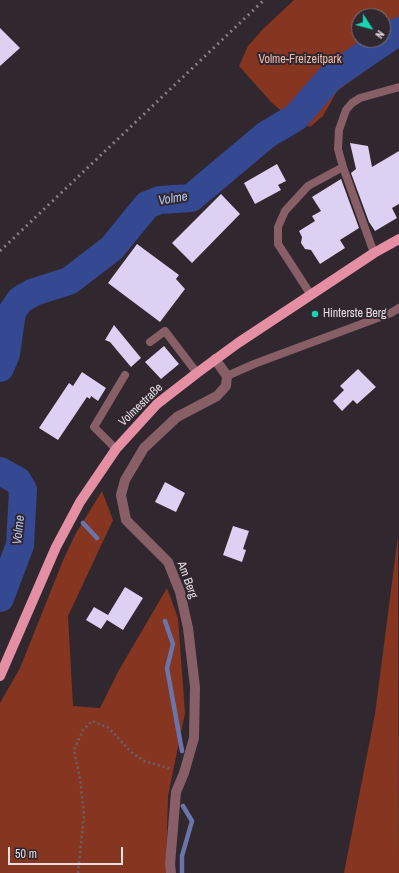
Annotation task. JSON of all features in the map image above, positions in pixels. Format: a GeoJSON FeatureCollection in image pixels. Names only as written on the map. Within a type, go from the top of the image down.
{"type":"FeatureCollection","features":[{"type":"Feature","properties":{"kind":"main road","name":"Volmestraße"},"geometry":{"type":"LineString","coordinates":[[0,676],[56,547],[80,502],[116,449],[157,404],[215,359],[374,253],[399,239]]}},
{"type":"Feature","properties":{"kind":"street"},"geometry":{"type":"LineString","coordinates":[[215,359],[227,376]]}},
{"type":"Feature","properties":{"kind":"street","name":"Am Berg"},"geometry":{"type":"LineString","coordinates":[[171,873],[170,864],[176,792],[184,773],[194,738],[195,687],[188,628],[180,592],[168,562],[126,520],[121,495],[125,480],[144,448],[177,417],[217,396],[226,386],[227,376]]}},
{"type":"Feature","properties":{"kind":"lane"},"geometry":{"type":"LineString","coordinates":[[374,253],[343,167],[338,149],[339,130],[346,110],[352,103],[360,98],[399,87]]}},
{"type":"Feature","properties":{"kind":"lane"},"geometry":{"type":"LineString","coordinates":[[311,295],[278,244],[278,227],[285,211],[308,186],[343,167]]}},
{"type":"Feature","properties":{"kind":"lane"},"geometry":{"type":"LineString","coordinates":[[227,376],[254,364],[392,313],[399,308]]}},
{"type":"Feature","properties":{"kind":"lane"},"geometry":{"type":"LineString","coordinates":[[150,342],[165,331],[196,373]]}},
{"type":"Feature","properties":{"kind":"lane"},"geometry":{"type":"LineString","coordinates":[[116,449],[94,428],[125,375]]}},
{"type":"Feature","properties":{"kind":"path"},"geometry":{"type":"LineString","coordinates":[[78,873],[84,815],[80,778],[74,750],[82,730],[92,720],[109,728],[131,752],[144,761],[184,773]]}},
{"type":"Feature","properties":{"kind":"green space","name":"Volme-Freizeitpark"},"geometry":{"type":"Polygon","coordinates":[[[294,0],[399,0],[399,46],[337,91],[323,116],[310,127],[289,117],[272,103],[239,66],[248,46],[263,29],[294,0]]]}},
{"type":"Feature","properties":{"kind":"green space"},"geometry":{"type":"Polygon","coordinates":[[[102,491],[113,520],[68,616],[73,706],[100,708],[119,670],[167,588],[178,618],[185,713],[168,796],[166,873],[0,873],[0,703],[20,668],[64,558],[76,533],[102,491]]]}},
{"type":"Feature","properties":{"kind":"green space"},"geometry":{"type":"Polygon","coordinates":[[[398,536],[399,873],[344,873],[375,714],[398,536]]]}},
{"type":"Feature","properties":{"kind":"building"},"geometry":{"type":"Polygon","coordinates":[[[0,28],[20,48],[0,66],[0,28]]]}},
{"type":"Feature","properties":{"kind":"building"},"geometry":{"type":"Polygon","coordinates":[[[350,143],[368,146],[372,167],[399,151],[399,204],[392,208],[397,218],[375,231],[369,222],[351,173],[356,169],[350,143]]]}},
{"type":"Feature","properties":{"kind":"building"},"geometry":{"type":"Polygon","coordinates":[[[277,164],[286,181],[278,185],[281,190],[255,204],[244,183],[277,164]]]}},
{"type":"Feature","properties":{"kind":"building"},"geometry":{"type":"Polygon","coordinates":[[[341,179],[359,228],[340,240],[345,248],[320,264],[311,250],[305,249],[301,243],[302,237],[299,231],[315,221],[312,216],[321,211],[312,197],[341,179]]]}},
{"type":"Feature","properties":{"kind":"building"},"geometry":{"type":"Polygon","coordinates":[[[221,194],[240,214],[192,263],[172,243],[221,194]]]}},
{"type":"Feature","properties":{"kind":"building"},"geometry":{"type":"Polygon","coordinates":[[[137,244],[179,275],[176,279],[185,289],[160,322],[108,283],[137,244]]]}},
{"type":"Feature","properties":{"kind":"building"},"geometry":{"type":"Polygon","coordinates":[[[114,325],[141,358],[131,367],[110,342],[105,340],[114,325]]]}},
{"type":"Feature","properties":{"kind":"building"},"geometry":{"type":"Polygon","coordinates":[[[164,346],[179,364],[161,379],[145,362],[164,346]]]}},
{"type":"Feature","properties":{"kind":"building"},"geometry":{"type":"Polygon","coordinates":[[[358,369],[376,387],[357,404],[353,400],[342,411],[333,401],[344,390],[340,386],[358,369]]]}},
{"type":"Feature","properties":{"kind":"building"},"geometry":{"type":"Polygon","coordinates":[[[82,372],[106,388],[98,401],[91,396],[90,399],[87,397],[58,440],[39,428],[69,383],[73,386],[82,372]]]}},
{"type":"Feature","properties":{"kind":"building"},"geometry":{"type":"Polygon","coordinates":[[[165,482],[185,493],[176,512],[155,502],[165,482]]]}},
{"type":"Feature","properties":{"kind":"building"},"geometry":{"type":"Polygon","coordinates":[[[233,526],[249,531],[243,549],[246,550],[242,562],[223,555],[233,526]]]}},
{"type":"Feature","properties":{"kind":"building"},"geometry":{"type":"Polygon","coordinates":[[[125,587],[143,598],[123,630],[107,620],[101,629],[86,620],[94,607],[108,615],[125,587]]]}},
{"type":"Feature","properties":{"kind":"waterway","name":"Volme"},"geometry":{"type":"LineString","coordinates":[[0,368],[6,354],[12,312],[20,300],[34,292],[69,281],[112,248],[147,205],[160,200],[191,198],[266,135],[296,117],[330,78],[399,31]]}},
{"type":"Feature","properties":{"kind":"waterway","name":"Volme"},"geometry":{"type":"LineString","coordinates":[[0,471],[18,481],[23,490],[20,545],[0,598]]}},
{"type":"Feature","properties":{"kind":"waterway"},"geometry":{"type":"LineString","coordinates":[[83,523],[97,538]]}},
{"type":"Feature","properties":{"kind":"waterway"},"geometry":{"type":"LineString","coordinates":[[165,621],[173,644],[167,668],[182,751]]}},
{"type":"Feature","properties":{"kind":"waterway"},"geometry":{"type":"LineString","coordinates":[[182,873],[182,856],[192,821],[183,806]]}},
{"type":"Feature","properties":{"kind":"railway"},"geometry":{"type":"LineString","coordinates":[[0,251],[264,0]]}},
{"type":"Feature","properties":{"kind":"place","name":"Hinterste Berg"},"geometry":{"type":"Point","coordinates":[315,314]}}]}
